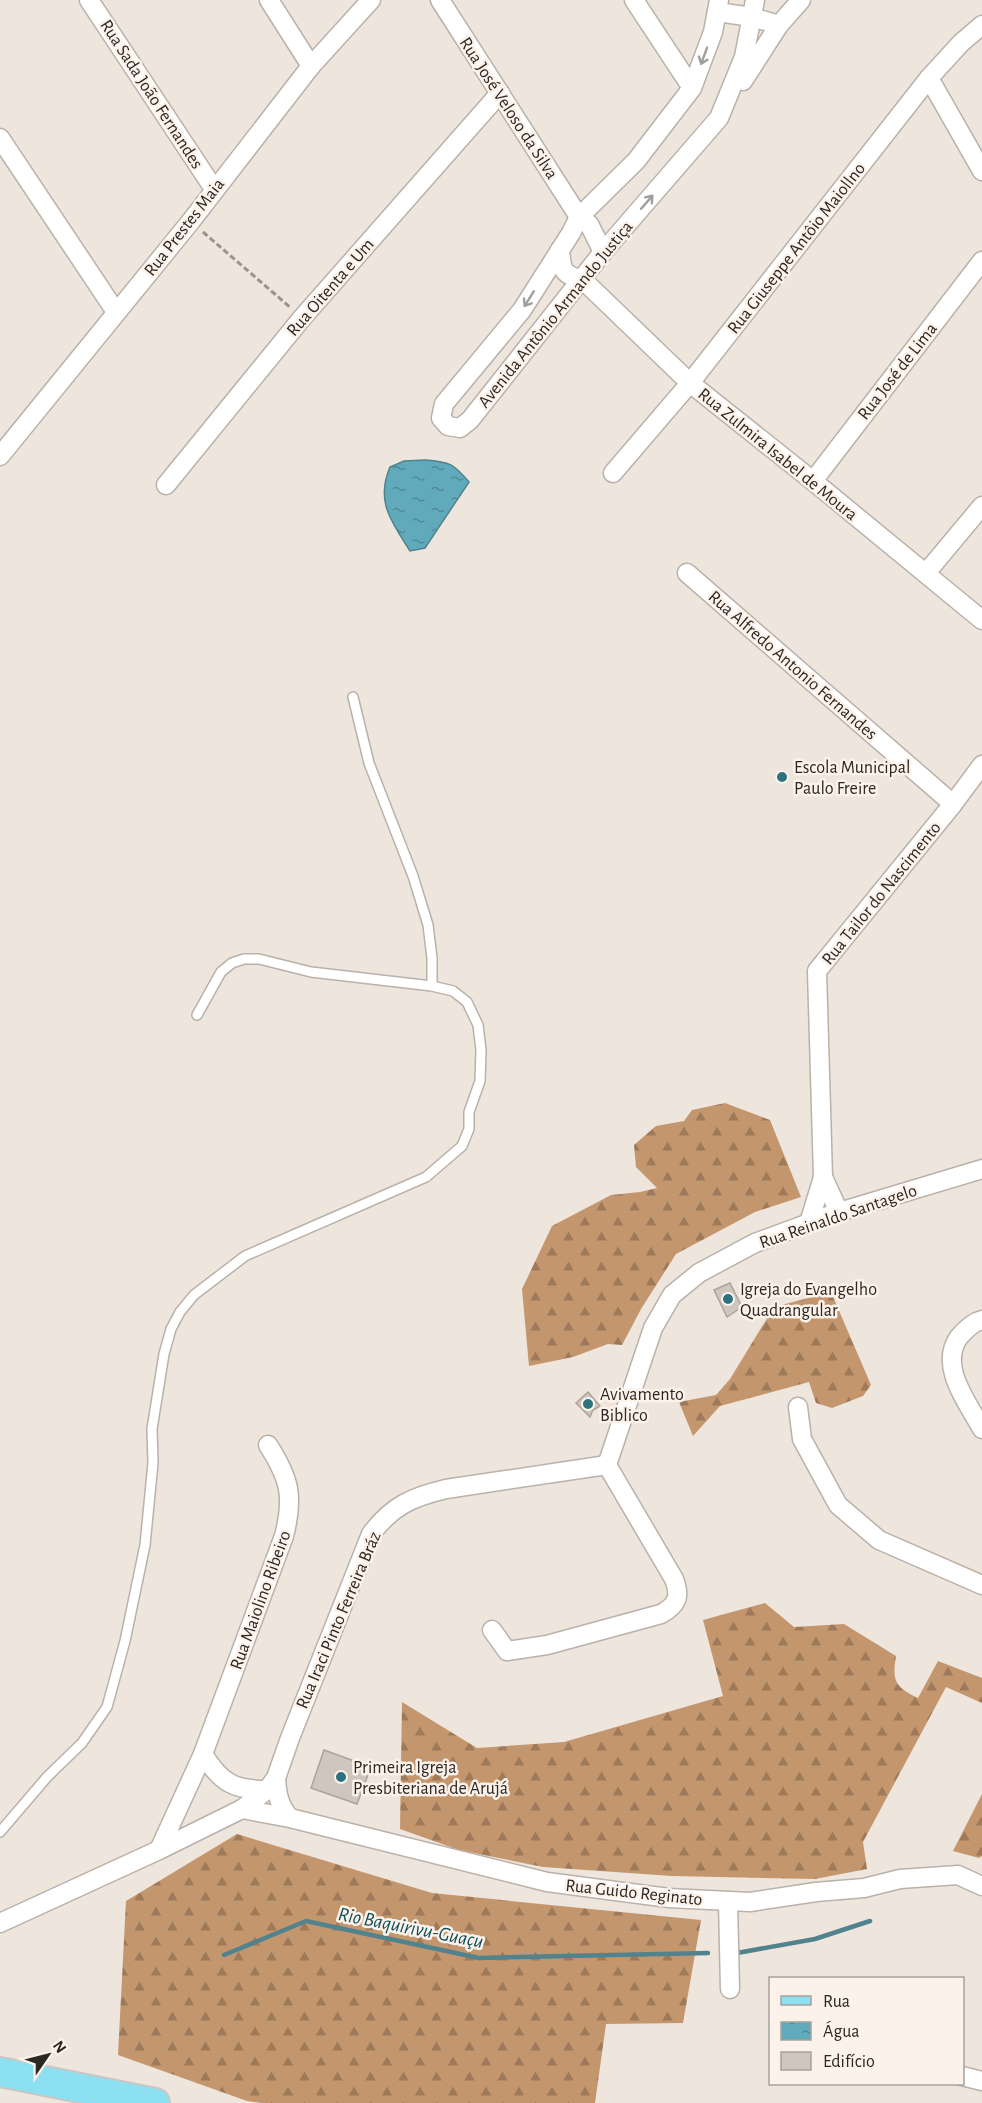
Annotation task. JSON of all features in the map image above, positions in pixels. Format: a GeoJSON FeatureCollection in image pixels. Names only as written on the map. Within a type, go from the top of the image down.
{"type":"FeatureCollection","features":[{"type":"Feature","properties":{"kind":"main road"},"geometry":{"type":"LineString","coordinates":[[0,2072],[124,2101],[155,2103]]}},
{"type":"Feature","properties":{"kind":"street","name":"Rua Sada João Fernandes"},"geometry":{"type":"LineString","coordinates":[[89,0],[214,189]]}},
{"type":"Feature","properties":{"kind":"street"},"geometry":{"type":"LineString","coordinates":[[269,0],[311,66]]}},
{"type":"Feature","properties":{"kind":"street","name":"Rua Prestes Maia"},"geometry":{"type":"LineString","coordinates":[[0,456],[191,221],[311,66],[371,0]]}},
{"type":"Feature","properties":{"kind":"street","name":"Rua José Veloso da Silva"},"geometry":{"type":"LineString","coordinates":[[440,0],[579,217],[589,224],[603,252]]}},
{"type":"Feature","properties":{"kind":"street"},"geometry":{"type":"LineString","coordinates":[[634,0],[692,88]]}},
{"type":"Feature","properties":{"kind":"street"},"geometry":{"type":"LineString","coordinates":[[719,118],[779,25],[801,0]]}},
{"type":"Feature","properties":{"kind":"street"},"geometry":{"type":"LineString","coordinates":[[583,280],[568,276],[562,268],[560,250],[579,217],[636,161],[692,88],[710,40],[718,6],[754,8],[779,25]]}},
{"type":"Feature","properties":{"kind":"street","name":"Avenida Antônio Armando Justiça"},"geometry":{"type":"LineString","coordinates":[[560,250],[522,310],[444,404],[441,411],[443,422],[448,426],[456,428],[464,426],[583,280],[603,252],[719,118],[744,57],[754,8]]}},
{"type":"Feature","properties":{"kind":"street","name":"Rua Giuseppe Antôio Maiollno"},"geometry":{"type":"LineString","coordinates":[[613,473],[690,383],[928,78],[960,43],[982,25]]}},
{"type":"Feature","properties":{"kind":"street"},"geometry":{"type":"LineString","coordinates":[[928,78],[982,171]]}},
{"type":"Feature","properties":{"kind":"street","name":"Rua Oitenta e Um"},"geometry":{"type":"LineString","coordinates":[[166,485],[302,318],[500,93]]}},
{"type":"Feature","properties":{"kind":"street"},"geometry":{"type":"LineString","coordinates":[[0,138],[116,312]]}},
{"type":"Feature","properties":{"kind":"street","name":"Rua José de Lima"},"geometry":{"type":"LineString","coordinates":[[813,481],[982,261]]}},
{"type":"Feature","properties":{"kind":"street","name":"Rua Zulmira Isabel de Moura"},"geometry":{"type":"LineString","coordinates":[[583,280],[690,383],[982,620]]}},
{"type":"Feature","properties":{"kind":"street"},"geometry":{"type":"LineString","coordinates":[[926,573],[982,506]]}},
{"type":"Feature","properties":{"kind":"street","name":"Rua Alfredo Antonio Fernandes"},"geometry":{"type":"LineString","coordinates":[[687,573],[953,804]]}},
{"type":"Feature","properties":{"kind":"street","name":"Rua Tailor do Nascimento"},"geometry":{"type":"LineString","coordinates":[[809,1223],[823,1176],[817,971],[982,765]]}},
{"type":"Feature","properties":{"kind":"street","name":"Rua Reinaldo Santagelo"},"geometry":{"type":"LineString","coordinates":[[607,1464],[653,1328],[672,1295],[699,1274],[755,1243],[839,1212],[982,1169]]}},
{"type":"Feature","properties":{"kind":"street","name":"Rua Tailor do Nascimento"},"geometry":{"type":"LineString","coordinates":[[823,1176],[839,1212]]}},
{"type":"Feature","properties":{"kind":"street"},"geometry":{"type":"LineString","coordinates":[[982,1320],[963,1333],[954,1344],[951,1361],[957,1383],[982,1429]]}},
{"type":"Feature","properties":{"kind":"street"},"geometry":{"type":"LineString","coordinates":[[798,1407],[802,1439],[838,1504],[879,1540],[982,1585]]}},
{"type":"Feature","properties":{"kind":"street","name":"Rua Maiolino Ribeiro"},"geometry":{"type":"LineString","coordinates":[[159,1850],[203,1754],[284,1536],[290,1511],[289,1493],[278,1461],[268,1445]]}},
{"type":"Feature","properties":{"kind":"street"},"geometry":{"type":"LineString","coordinates":[[492,1630],[507,1651],[547,1645],[661,1614],[675,1605],[678,1598],[675,1579],[607,1464]]}},
{"type":"Feature","properties":{"kind":"street","name":"Rua Iraci Pinto Ferreira Bráz"},"geometry":{"type":"LineString","coordinates":[[271,1784],[370,1534],[383,1518],[421,1495],[607,1464]]}},
{"type":"Feature","properties":{"kind":"street"},"geometry":{"type":"LineString","coordinates":[[203,1754],[212,1769],[235,1787],[271,1784]]}},
{"type":"Feature","properties":{"kind":"street"},"geometry":{"type":"LineString","coordinates":[[0,1923],[242,1809],[271,1784]]}},
{"type":"Feature","properties":{"kind":"street"},"geometry":{"type":"LineString","coordinates":[[271,1784],[281,1808],[290,1818]]}},
{"type":"Feature","properties":{"kind":"street","name":"Rua Guido Reginato"},"geometry":{"type":"LineString","coordinates":[[242,1809],[290,1818],[547,1882],[669,1898],[750,1902],[816,1892],[864,1888],[900,1879],[958,1875],[982,1886]]}},
{"type":"Feature","properties":{"kind":"street"},"geometry":{"type":"LineString","coordinates":[[728,1902],[730,1989]]}},
{"type":"Feature","properties":{"kind":"street"},"geometry":{"type":"LineString","coordinates":[[964,2076],[982,2081]]}},
{"type":"Feature","properties":{"kind":"lane"},"geometry":{"type":"LineString","coordinates":[[353,697],[369,763],[414,876],[428,925],[432,958],[432,986]]}},
{"type":"Feature","properties":{"kind":"lane"},"geometry":{"type":"LineString","coordinates":[[0,1832],[47,1777],[82,1743],[107,1707],[125,1641],[145,1545],[153,1463],[152,1430],[164,1354],[171,1329],[180,1312],[194,1295],[246,1256],[426,1177],[462,1146],[469,1129],[469,1112],[480,1081],[481,1050],[478,1025],[467,1002],[453,991],[432,986],[311,972],[259,959],[244,959],[232,963],[221,972],[197,1015]]}},
{"type":"Feature","properties":{"kind":"path"},"geometry":{"type":"LineString","coordinates":[[191,221],[302,318]]}},
{"type":"Feature","properties":{"kind":"green space"},"geometry":{"type":"Polygon","coordinates":[[[725,1103],[770,1120],[801,1197],[755,1212],[676,1254],[641,1309],[622,1345],[608,1344],[573,1357],[529,1366],[522,1289],[552,1226],[611,1195],[657,1188],[636,1167],[634,1145],[656,1126],[684,1121],[692,1110],[725,1103]]]}},
{"type":"Feature","properties":{"kind":"green space"},"geometry":{"type":"Polygon","coordinates":[[[831,1292],[871,1385],[863,1396],[832,1408],[816,1403],[809,1382],[720,1406],[693,1436],[679,1402],[716,1395],[730,1379],[774,1307],[831,1292]]]}},
{"type":"Feature","properties":{"kind":"green space"},"geometry":{"type":"Polygon","coordinates":[[[765,1603],[794,1627],[844,1624],[896,1656],[895,1677],[897,1682],[904,1690],[918,1698],[938,1661],[982,1678],[982,1703],[946,1687],[863,1842],[867,1869],[815,1879],[672,1876],[543,1867],[459,1850],[400,1829],[402,1702],[477,1748],[564,1742],[723,1696],[703,1620],[765,1603]]]}},
{"type":"Feature","properties":{"kind":"green space"},"geometry":{"type":"Polygon","coordinates":[[[982,1794],[982,1856],[979,1858],[953,1851],[982,1794]]]}},
{"type":"Feature","properties":{"kind":"green space"},"geometry":{"type":"Polygon","coordinates":[[[237,1834],[432,1893],[701,1920],[683,2023],[606,2024],[595,2103],[262,2103],[247,2101],[118,2055],[126,1901],[237,1834]]]}},
{"type":"Feature","properties":{"kind":"water"},"geometry":{"type":"Polygon","coordinates":[[[425,460],[450,465],[469,482],[425,548],[410,551],[392,521],[384,491],[390,467],[404,461],[425,460]]]}},
{"type":"Feature","properties":{"kind":"building","name":"Igreja do Evangelho Quadrangular"},"geometry":{"type":"Polygon","coordinates":[[[730,1283],[742,1307],[727,1317],[714,1290],[730,1283]]]}},
{"type":"Feature","properties":{"kind":"building","name":"Avivamento Biblico"},"geometry":{"type":"Polygon","coordinates":[[[588,1392],[600,1406],[593,1410],[590,1417],[576,1403],[588,1392]]]}},
{"type":"Feature","properties":{"kind":"building","name":"Primeira Igreja Presbiteriana de Arujá"},"geometry":{"type":"Polygon","coordinates":[[[324,1750],[371,1767],[357,1804],[311,1788],[324,1750]]]}},
{"type":"Feature","properties":{"kind":"waterway","name":"Rio Baquirivu-Guaçu"},"geometry":{"type":"LineString","coordinates":[[224,1955],[306,1921],[479,1958],[708,1953]]}},
{"type":"Feature","properties":{"kind":"waterway","name":"Rio Baquirivu-Guaçu"},"geometry":{"type":"LineString","coordinates":[[737,1953],[815,1939],[870,1921]]}},
{"type":"Feature","properties":{"kind":"place","name":"Escola Municipal Paulo Freire"},"geometry":{"type":"Point","coordinates":[782,777]}},
{"type":"Feature","properties":{"kind":"place","name":"Igreja do Evangelho Quadrangular"},"geometry":{"type":"Point","coordinates":[728,1299]}},
{"type":"Feature","properties":{"kind":"place","name":"Avivamento Biblico"},"geometry":{"type":"Point","coordinates":[588,1404]}},
{"type":"Feature","properties":{"kind":"place","name":"Primeira Igreja Presbiteriana de Arujá"},"geometry":{"type":"Point","coordinates":[341,1777]}}]}
